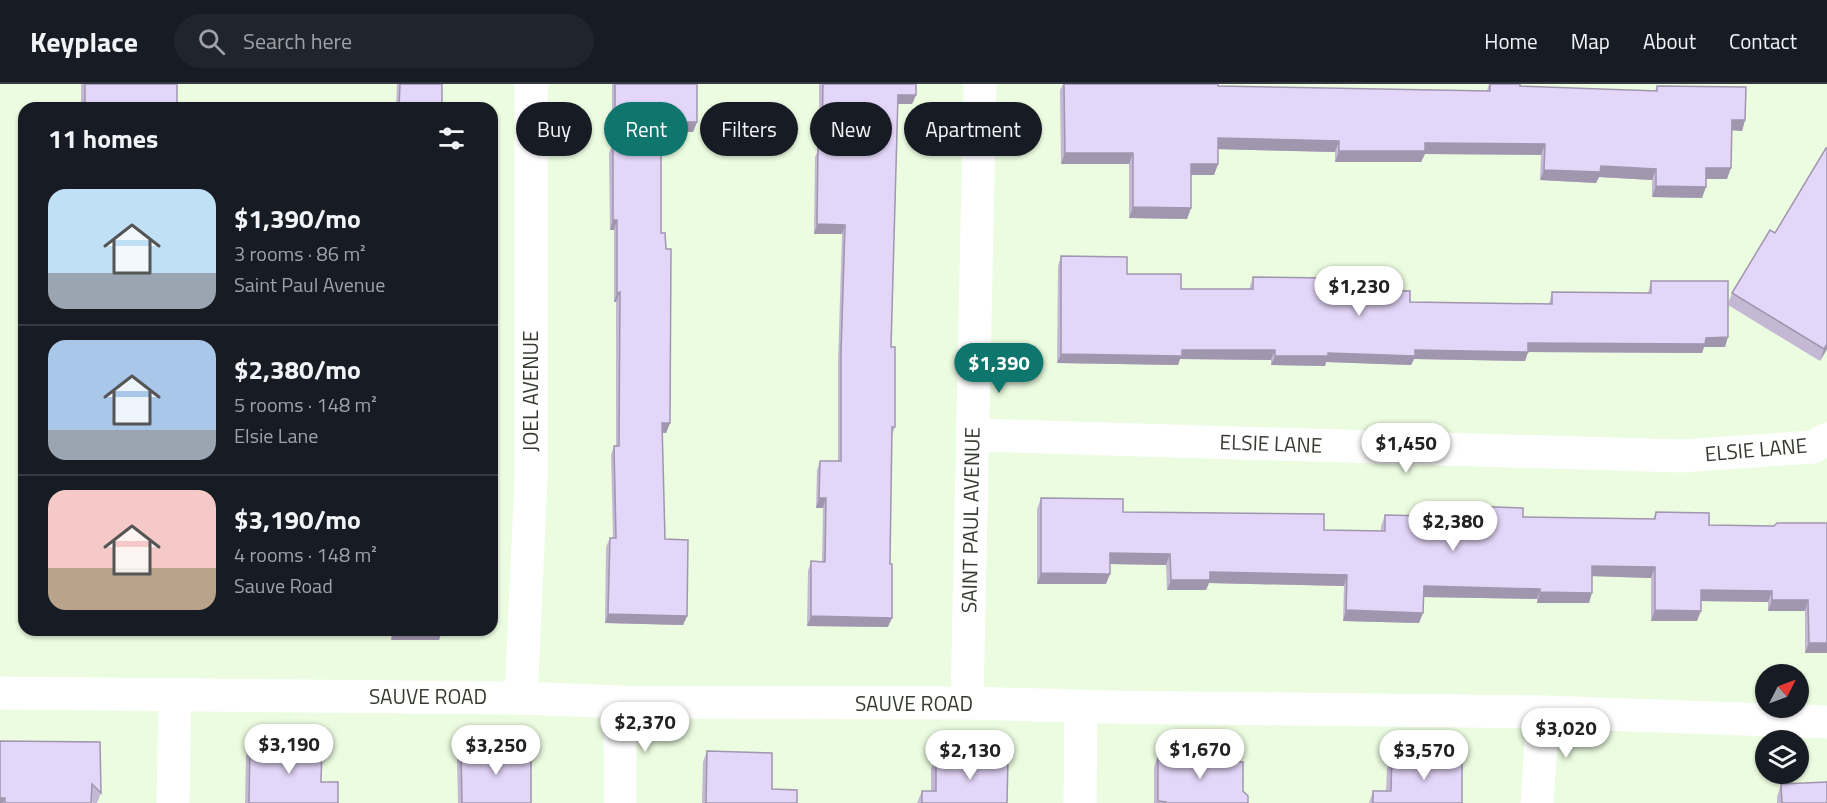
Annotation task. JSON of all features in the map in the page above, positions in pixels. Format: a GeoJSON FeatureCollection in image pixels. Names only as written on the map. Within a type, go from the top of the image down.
{"type":"FeatureCollection","features":[{"type":"Feature","properties":{"kind":"street","name":"JOEL AVENUE"},"geometry":{"type":"LineString","coordinates":[[521,698],[531,479],[531,84]]}},
{"type":"Feature","properties":{"kind":"street","name":"SAINT PAUL AVENUE"},"geometry":{"type":"LineString","coordinates":[[967,704],[980,84]]}},
{"type":"Feature","properties":{"kind":"street","name":"ELSIE LANE"},"geometry":{"type":"LineString","coordinates":[[972,435],[1681,456],[1813,447],[1823,440]]}},
{"type":"Feature","properties":{"kind":"street","name":"SAUVE ROAD"},"geometry":{"type":"LineString","coordinates":[[0,693],[1543,712],[1827,722]]}},
{"type":"Feature","properties":{"kind":"street"},"geometry":{"type":"LineString","coordinates":[[173,803],[175,696]]}},
{"type":"Feature","properties":{"kind":"street"},"geometry":{"type":"LineString","coordinates":[[620,702],[620,803]]}},
{"type":"Feature","properties":{"kind":"street"},"geometry":{"type":"LineString","coordinates":[[1080,803],[1081,706]]}},
{"type":"Feature","properties":{"kind":"street"},"geometry":{"type":"LineString","coordinates":[[1537,803],[1543,712]]}},
{"type":"Feature","properties":{"kind":"building"},"geometry":{"type":"Polygon","coordinates":[[[85,84],[177,84],[177,102],[85,102],[85,84]]]}},
{"type":"Feature","properties":{"kind":"building"},"geometry":{"type":"Polygon","coordinates":[[[400,84],[442,84],[442,102],[399,102],[400,84]]]}},
{"type":"Feature","properties":{"kind":"building"},"geometry":{"type":"Polygon","coordinates":[[[615,84],[697,84],[697,122],[688,122],[688,102],[615,102],[615,84]]]}},
{"type":"Feature","properties":{"kind":"building"},"geometry":{"type":"Polygon","coordinates":[[[823,84],[916,84],[916,95],[898,95],[891,347],[895,347],[895,427],[892,427],[890,564],[892,564],[892,618],[811,616],[811,561],[825,562],[826,498],[819,498],[820,461],[841,461],[841,354],[845,225],[817,224],[818,156],[892,156],[892,102],[823,102],[823,84]]]}},
{"type":"Feature","properties":{"kind":"building"},"geometry":{"type":"Polygon","coordinates":[[[1064,84],[1218,84],[1218,86],[1490,91],[1490,84],[1657,91],[1657,86],[1746,87],[1745,120],[1732,120],[1731,168],[1706,168],[1706,187],[1656,186],[1656,169],[1601,166],[1600,172],[1544,170],[1545,144],[1425,143],[1425,151],[1339,151],[1339,141],[1218,138],[1218,164],[1191,164],[1191,208],[1133,207],[1133,153],[1065,153],[1064,84]]]}},
{"type":"Feature","properties":{"kind":"building"},"geometry":{"type":"Polygon","coordinates":[[[1826,148],[1827,344],[1824,349],[1732,293],[1770,230],[1775,233],[1826,148]]]}},
{"type":"Feature","properties":{"kind":"building"},"geometry":{"type":"Polygon","coordinates":[[[613,156],[661,156],[661,233],[665,233],[666,249],[671,249],[670,423],[662,423],[665,539],[688,540],[687,616],[608,614],[610,538],[616,538],[614,446],[619,446],[620,292],[617,293],[617,220],[613,220],[613,156]]]}},
{"type":"Feature","properties":{"kind":"building"},"geometry":{"type":"Polygon","coordinates":[[[1061,256],[1127,257],[1127,274],[1181,274],[1181,289],[1253,289],[1253,277],[1329,278],[1329,289],[1410,291],[1410,302],[1552,304],[1552,292],[1651,293],[1651,281],[1728,281],[1728,337],[1706,338],[1705,344],[1528,343],[1528,352],[1415,350],[1415,356],[1328,353],[1328,356],[1275,356],[1275,350],[1182,350],[1182,356],[1061,354],[1061,256]]]}},
{"type":"Feature","properties":{"kind":"building"},"geometry":{"type":"Polygon","coordinates":[[[1041,498],[1123,499],[1123,512],[1324,514],[1324,530],[1385,531],[1385,515],[1467,517],[1467,506],[1523,508],[1523,517],[1655,519],[1656,512],[1709,513],[1709,525],[1774,526],[1777,523],[1827,523],[1827,643],[1809,643],[1808,600],[1772,600],[1772,591],[1701,590],[1701,611],[1655,610],[1655,567],[1592,566],[1592,593],[1540,592],[1540,589],[1424,586],[1423,613],[1346,610],[1347,575],[1210,572],[1210,580],[1171,580],[1170,554],[1110,553],[1110,574],[1041,573],[1041,498]]]}},
{"type":"Feature","properties":{"kind":"building"},"geometry":{"type":"Polygon","coordinates":[[[0,741],[100,742],[101,793],[92,784],[91,803],[5,803],[5,798],[0,798],[0,741]]]}},
{"type":"Feature","properties":{"kind":"building"},"geometry":{"type":"Polygon","coordinates":[[[250,745],[322,745],[321,782],[338,782],[338,803],[249,803],[250,745]]]}},
{"type":"Feature","properties":{"kind":"building"},"geometry":{"type":"Polygon","coordinates":[[[531,749],[531,803],[462,803],[461,750],[531,749]]]}},
{"type":"Feature","properties":{"kind":"building"},"geometry":{"type":"Polygon","coordinates":[[[707,751],[772,753],[772,789],[797,790],[797,803],[706,803],[707,751]]]}},
{"type":"Feature","properties":{"kind":"building"},"geometry":{"type":"Polygon","coordinates":[[[1158,755],[1224,756],[1224,762],[1243,762],[1243,791],[1248,796],[1248,803],[1166,803],[1158,801],[1158,755]]]}},
{"type":"Feature","properties":{"kind":"building"},"geometry":{"type":"Polygon","coordinates":[[[936,756],[1008,757],[1007,803],[922,803],[922,791],[936,791],[936,756]]]}},
{"type":"Feature","properties":{"kind":"building"},"geometry":{"type":"Polygon","coordinates":[[[1392,756],[1462,758],[1462,803],[1373,803],[1373,791],[1391,791],[1392,756]]]}},
{"type":"Feature","properties":{"kind":"building"},"geometry":{"type":"Polygon","coordinates":[[[1827,782],[1827,803],[1782,803],[1781,784],[1827,782]]]}}]}
